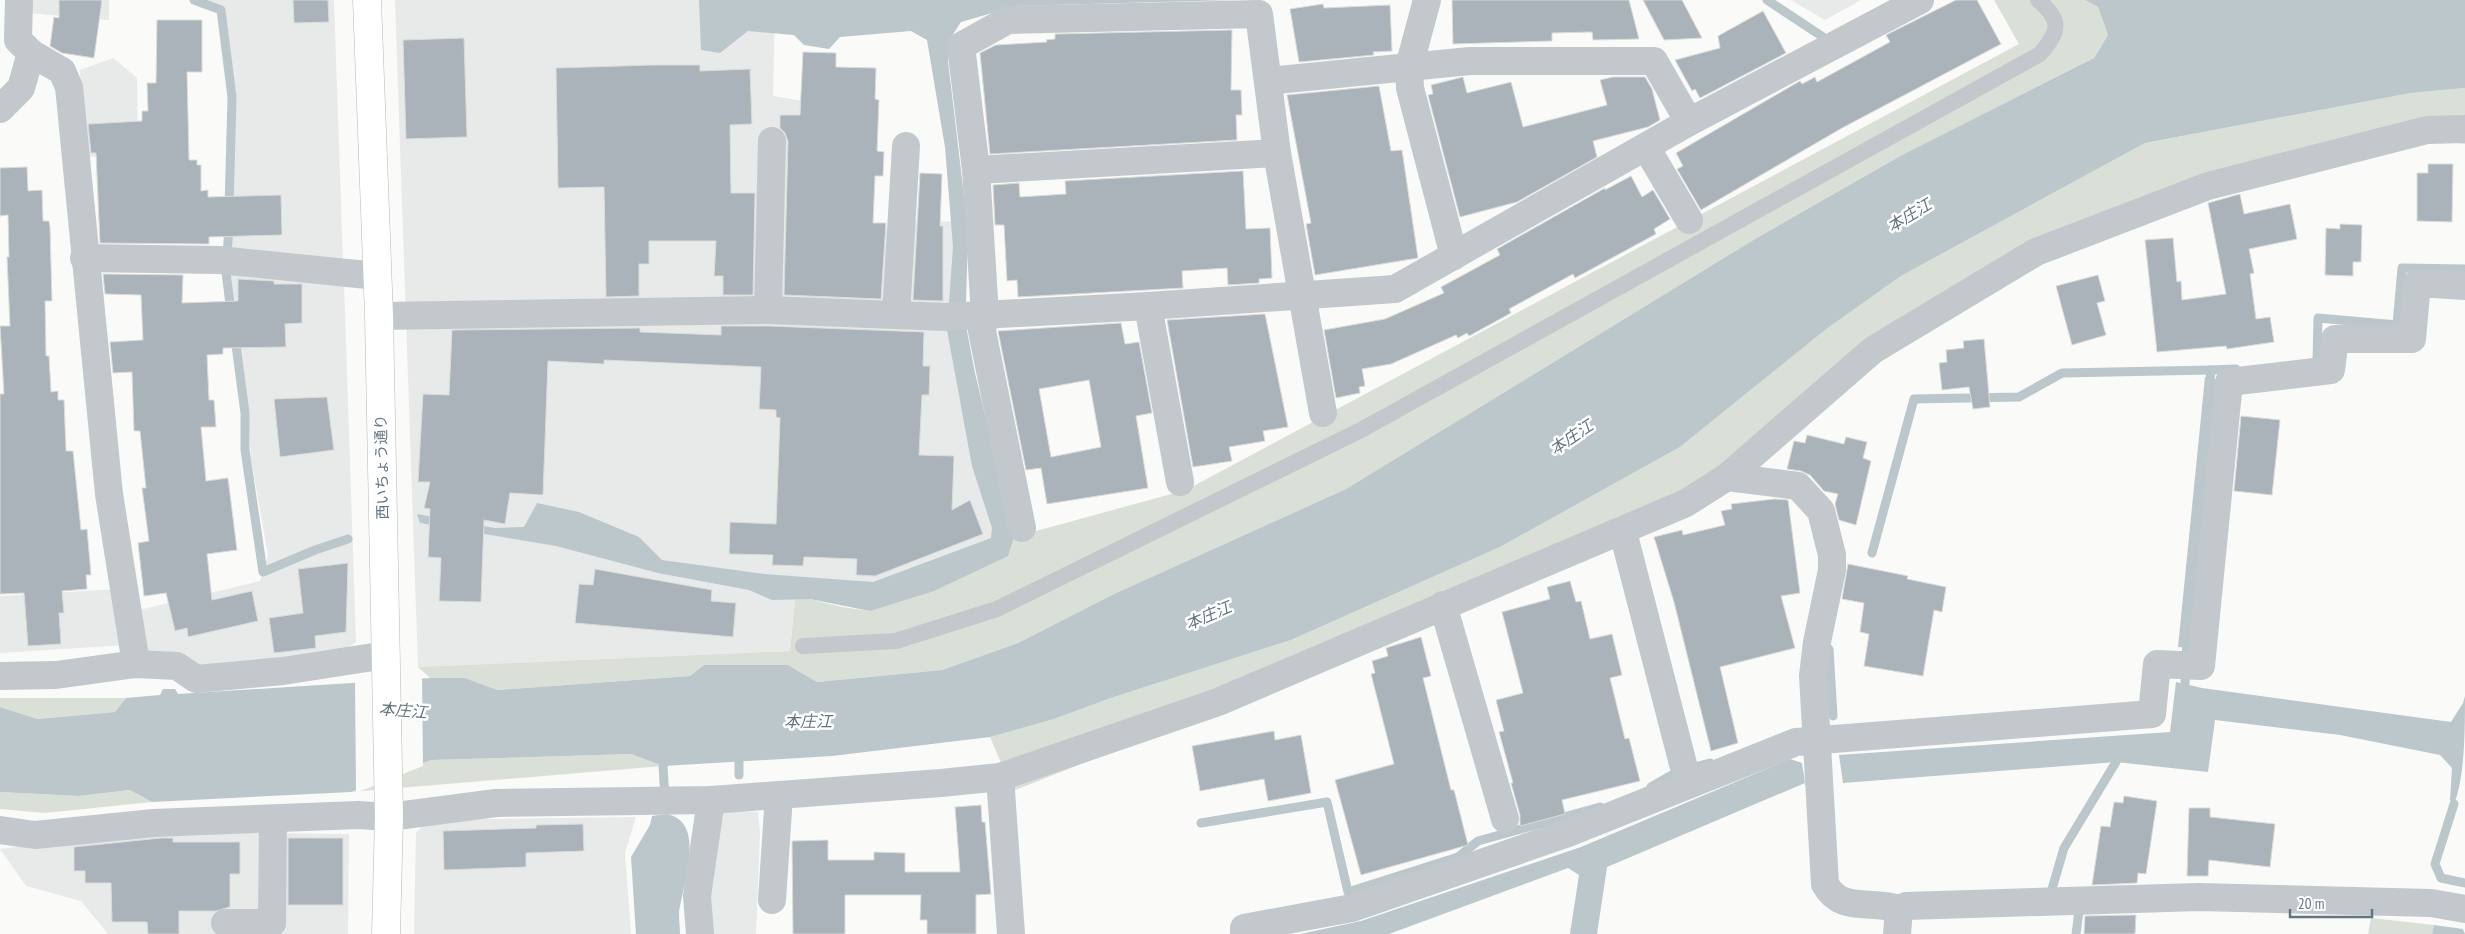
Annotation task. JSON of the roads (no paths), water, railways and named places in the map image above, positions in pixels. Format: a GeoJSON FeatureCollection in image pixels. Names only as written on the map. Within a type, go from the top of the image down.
{"type":"FeatureCollection","features":[{"type":"Feature","properties":{"kind":"highway","name":"西いちょう通り"},"geometry":{"type":"LineString","coordinates":[[367,0],[379,316],[386,656],[389,816],[386,934]]}},
{"type":"Feature","properties":{"kind":"street"},"geometry":{"type":"LineString","coordinates":[[20,0],[18,40],[31,52],[62,71],[70,87],[84,258],[109,494],[136,664]]}},
{"type":"Feature","properties":{"kind":"street"},"geometry":{"type":"LineString","coordinates":[[1428,0],[1408,67],[1410,88],[1454,256]]}},
{"type":"Feature","properties":{"kind":"street"},"geometry":{"type":"LineString","coordinates":[[1840,43],[1834,26],[1880,0]]}},
{"type":"Feature","properties":{"kind":"street"},"geometry":{"type":"LineString","coordinates":[[379,316],[768,310],[946,317],[1148,306],[1396,289],[1689,122],[1920,0]]}},
{"type":"Feature","properties":{"kind":"street"},"geometry":{"type":"LineString","coordinates":[[1022,528],[979,315],[976,170],[961,46],[1008,20],[1256,7],[1268,81],[1276,153],[1323,413]]}},
{"type":"Feature","properties":{"kind":"street"},"geometry":{"type":"LineString","coordinates":[[0,109],[21,88],[31,52]]}},
{"type":"Feature","properties":{"kind":"street"},"geometry":{"type":"LineString","coordinates":[[1268,81],[1470,61],[1654,61],[1689,122]]}},
{"type":"Feature","properties":{"kind":"street"},"geometry":{"type":"LineString","coordinates":[[0,830],[35,834],[154,823],[273,820],[358,814],[389,816],[496,803],[700,800],[1000,777],[1218,702],[1546,561],[1623,532],[1686,503],[1727,477],[1873,350],[2036,252],[2208,186],[2427,130],[2465,129]]}},
{"type":"Feature","properties":{"kind":"street"},"geometry":{"type":"LineString","coordinates":[[768,310],[772,141]]}},
{"type":"Feature","properties":{"kind":"street"},"geometry":{"type":"LineString","coordinates":[[896,315],[906,146]]}},
{"type":"Feature","properties":{"kind":"street"},"geometry":{"type":"LineString","coordinates":[[1646,147],[1689,220]]}},
{"type":"Feature","properties":{"kind":"street"},"geometry":{"type":"LineString","coordinates":[[976,170],[1276,153]]}},
{"type":"Feature","properties":{"kind":"street"},"geometry":{"type":"LineString","coordinates":[[84,258],[226,260],[377,276]]}},
{"type":"Feature","properties":{"kind":"street"},"geometry":{"type":"LineString","coordinates":[[1244,934],[1244,928],[1352,908],[1568,833],[1796,742],[2152,714],[2157,664],[2201,666],[2229,382],[2331,370],[2335,339],[2412,339],[2417,284],[2465,286]]}},
{"type":"Feature","properties":{"kind":"street"},"geometry":{"type":"LineString","coordinates":[[1148,306],[1180,482]]}},
{"type":"Feature","properties":{"kind":"street"},"geometry":{"type":"LineString","coordinates":[[1727,477],[1798,486],[1821,511],[1832,555],[1832,570],[1817,642],[1813,676],[1815,740],[1825,884],[1831,896],[1845,903],[1888,905],[1898,922]]}},
{"type":"Feature","properties":{"kind":"street"},"geometry":{"type":"LineString","coordinates":[[1623,532],[1683,764]]}},
{"type":"Feature","properties":{"kind":"street"},"geometry":{"type":"LineString","coordinates":[[1443,606],[1505,819]]}},
{"type":"Feature","properties":{"kind":"street"},"geometry":{"type":"LineString","coordinates":[[0,676],[56,676],[136,664],[177,666],[196,678],[284,671],[386,656]]}},
{"type":"Feature","properties":{"kind":"street"},"geometry":{"type":"LineString","coordinates":[[1000,777],[1011,934]]}},
{"type":"Feature","properties":{"kind":"street"},"geometry":{"type":"LineString","coordinates":[[772,900],[779,795]]}},
{"type":"Feature","properties":{"kind":"street"},"geometry":{"type":"LineString","coordinates":[[700,800],[697,896],[700,934]]}},
{"type":"Feature","properties":{"kind":"street"},"geometry":{"type":"LineString","coordinates":[[225,924],[272,923],[273,820]]}},
{"type":"Feature","properties":{"kind":"street"},"geometry":{"type":"LineString","coordinates":[[1898,922],[1906,906],[2199,897],[2431,903],[2465,909]]}},
{"type":"Feature","properties":{"kind":"lane"},"geometry":{"type":"LineString","coordinates":[[803,646],[896,641],[997,609],[1361,430],[2040,54],[2053,38],[2055,28],[2052,13],[2038,0]]}},
{"type":"Feature","properties":{"kind":"water"},"geometry":{"type":"Polygon","coordinates":[[[699,0],[1234,0],[1016,6],[961,22],[950,39],[948,61],[968,230],[967,331],[975,373],[1014,537],[1008,556],[934,591],[870,611],[810,599],[772,600],[749,590],[658,573],[556,546],[420,523],[417,514],[495,528],[524,527],[537,503],[579,512],[639,537],[662,560],[764,574],[873,582],[991,538],[992,528],[972,466],[947,330],[953,247],[945,147],[927,40],[911,31],[840,37],[829,49],[804,45],[794,35],[748,31],[720,53],[701,50],[699,0]]]}},
{"type":"Feature","properties":{"kind":"water","name":"本庄江"},"geometry":{"type":"Polygon","coordinates":[[[2085,0],[2465,0],[2465,88],[2411,93],[2145,143],[1901,276],[1825,330],[1680,447],[1500,547],[1291,640],[1111,698],[1054,719],[990,737],[832,756],[663,766],[631,754],[431,760],[351,792],[152,802],[130,790],[79,796],[0,792],[0,707],[37,719],[115,712],[126,698],[160,695],[163,689],[175,689],[178,694],[430,678],[465,678],[497,690],[690,676],[704,665],[788,665],[817,682],[942,670],[1018,643],[1114,594],[1346,489],[1755,239],[1902,155],[2094,58],[2108,35],[2098,7],[2085,0]]]}},
{"type":"Feature","properties":{"kind":"water"},"geometry":{"type":"Polygon","coordinates":[[[2205,377],[2216,379],[2192,648],[2178,647],[2205,377]]]}},
{"type":"Feature","properties":{"kind":"water"},"geometry":{"type":"Polygon","coordinates":[[[2176,682],[2202,688],[2451,722],[2463,703],[2465,696],[2462,766],[2458,793],[2454,804],[2450,800],[2452,768],[2440,755],[2340,735],[2215,720],[2208,772],[2116,762],[1843,783],[1839,755],[2170,732],[2176,682]]]}},
{"type":"Feature","properties":{"kind":"water"},"geometry":{"type":"Polygon","coordinates":[[[1790,759],[1802,763],[1805,783],[1607,867],[1597,934],[1570,934],[1579,875],[1568,868],[1389,934],[1300,934],[1361,921],[1581,847],[1790,759]]]}},
{"type":"Feature","properties":{"kind":"water"},"geometry":{"type":"Polygon","coordinates":[[[666,814],[679,819],[686,829],[689,842],[687,872],[679,914],[680,934],[636,934],[631,857],[650,825],[652,816],[666,814]]]}},
{"type":"Feature","properties":{"kind":"water"},"geometry":{"type":"Polygon","coordinates":[[[2434,925],[2463,929],[2465,934],[2432,934],[2434,925]]]}},
{"type":"Feature","properties":{"kind":"waterway"},"geometry":{"type":"LineString","coordinates":[[194,0],[221,10],[232,97],[229,208]]}},
{"type":"Feature","properties":{"kind":"waterway"},"geometry":{"type":"LineString","coordinates":[[1767,0],[1823,37]]}},
{"type":"Feature","properties":{"kind":"waterway"},"geometry":{"type":"LineString","coordinates":[[229,226],[226,272],[231,312]]}},
{"type":"Feature","properties":{"kind":"waterway"},"geometry":{"type":"LineString","coordinates":[[2311,363],[2317,362],[2318,318],[2397,325],[2402,268],[2465,269]]}},
{"type":"Feature","properties":{"kind":"waterway"},"geometry":{"type":"LineString","coordinates":[[235,338],[245,413],[245,450],[263,572],[315,550],[348,539]]}},
{"type":"Feature","properties":{"kind":"waterway"},"geometry":{"type":"LineString","coordinates":[[2209,390],[2211,370],[2236,369]]}},
{"type":"Feature","properties":{"kind":"waterway"},"geometry":{"type":"LineString","coordinates":[[1872,553],[1914,399],[2019,397],[2062,373],[2211,370]]}},
{"type":"Feature","properties":{"kind":"waterway"},"geometry":{"type":"LineString","coordinates":[[2185,684],[2187,637]]}},
{"type":"Feature","properties":{"kind":"waterway"},"geometry":{"type":"LineString","coordinates":[[1829,649],[1833,716]]}},
{"type":"Feature","properties":{"kind":"waterway"},"geometry":{"type":"LineString","coordinates":[[739,750],[739,775]]}},
{"type":"Feature","properties":{"kind":"waterway"},"geometry":{"type":"LineString","coordinates":[[665,799],[663,766],[668,756]]}},
{"type":"Feature","properties":{"kind":"waterway"},"geometry":{"type":"LineString","coordinates":[[2052,889],[2064,848],[2116,762]]}},
{"type":"Feature","properties":{"kind":"waterway"},"geometry":{"type":"LineString","coordinates":[[1651,787],[1679,771],[1710,763]]}},
{"type":"Feature","properties":{"kind":"waterway"},"geometry":{"type":"LineString","coordinates":[[1201,823],[1327,802],[1348,892],[1458,857],[1478,841],[1600,807]]}},
{"type":"Feature","properties":{"kind":"waterway"},"geometry":{"type":"LineString","coordinates":[[2454,804],[2435,864],[2441,878],[2465,883]]}},
{"type":"Feature","properties":{"kind":"waterway"},"geometry":{"type":"LineString","coordinates":[[2076,934],[2079,911]]}}]}
